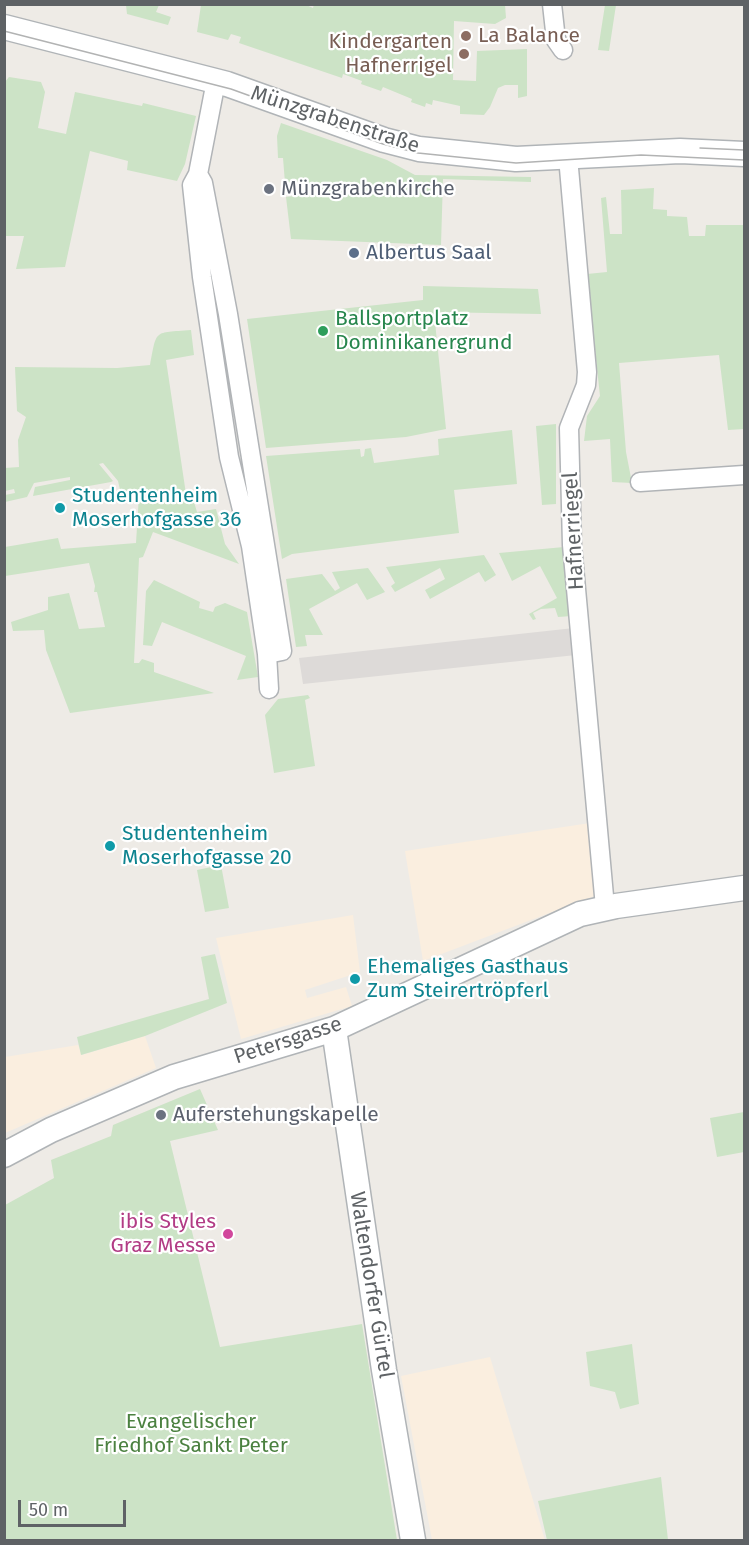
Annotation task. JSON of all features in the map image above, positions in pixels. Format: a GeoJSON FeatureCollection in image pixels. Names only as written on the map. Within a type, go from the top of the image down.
{"type":"FeatureCollection","features":[{"type":"Feature","properties":{"kind":"main road","name":"Münzgrabenstraße"},"geometry":{"type":"LineString","coordinates":[[4,27],[216,81],[384,140],[419,149],[516,159],[680,151],[744,154]]}},
{"type":"Feature","properties":{"kind":"main road","name":"Petersgasse"},"geometry":{"type":"LineString","coordinates":[[4,1155],[51,1130],[174,1077],[334,1029],[500,949],[580,914],[605,907],[744,888]]}},
{"type":"Feature","properties":{"kind":"main road","name":"Waltendorfer Gürtel"},"geometry":{"type":"LineString","coordinates":[[334,1029],[382,1358],[413,1540]]}},
{"type":"Feature","properties":{"kind":"street"},"geometry":{"type":"LineString","coordinates":[[552,4],[556,40],[563,50]]}},
{"type":"Feature","properties":{"kind":"street"},"geometry":{"type":"LineString","coordinates":[[216,81],[198,174],[192,185],[208,321],[229,458],[266,596]]}},
{"type":"Feature","properties":{"kind":"street","name":"Hafnerriegel"},"geometry":{"type":"LineString","coordinates":[[568,157],[587,372],[570,428],[572,545],[605,907]]}},
{"type":"Feature","properties":{"kind":"street"},"geometry":{"type":"LineString","coordinates":[[198,174],[203,183],[228,314],[251,455],[266,596],[275,653],[269,689]]}},
{"type":"Feature","properties":{"kind":"street"},"geometry":{"type":"LineString","coordinates":[[208,321],[228,314]]}},
{"type":"Feature","properties":{"kind":"street"},"geometry":{"type":"LineString","coordinates":[[229,458],[251,455]]}},
{"type":"Feature","properties":{"kind":"street"},"geometry":{"type":"LineString","coordinates":[[640,482],[744,475]]}},
{"type":"Feature","properties":{"kind":"shaded area"},"geometry":{"type":"Polygon","coordinates":[[[574,628],[576,655],[303,684],[299,658],[574,628]]]}},
{"type":"Feature","properties":{"kind":"shaded area"},"geometry":{"type":"Polygon","coordinates":[[[590,823],[597,895],[423,961],[405,851],[590,823]]]}},
{"type":"Feature","properties":{"kind":"shaded area"},"geometry":{"type":"Polygon","coordinates":[[[353,915],[360,972],[305,990],[307,998],[346,987],[352,1006],[241,1039],[216,938],[353,915]]]}},
{"type":"Feature","properties":{"kind":"shaded area"},"geometry":{"type":"Polygon","coordinates":[[[145,1036],[156,1068],[5,1133],[5,1057],[78,1045],[82,1055],[145,1036]]]}},
{"type":"Feature","properties":{"kind":"shaded area"},"geometry":{"type":"Polygon","coordinates":[[[490,1357],[545,1540],[432,1540],[401,1376],[490,1357]]]}},
{"type":"Feature","properties":{"kind":"green space"},"geometry":{"type":"Polygon","coordinates":[[[304,4],[313,8],[314,4],[505,5],[506,18],[495,24],[454,21],[453,80],[476,81],[477,51],[527,49],[527,96],[518,98],[518,85],[505,85],[498,88],[484,115],[460,114],[460,106],[433,100],[432,105],[426,103],[425,107],[383,87],[381,91],[343,74],[342,78],[239,43],[241,37],[231,34],[228,40],[197,32],[201,5],[304,4]]]}},
{"type":"Feature","properties":{"kind":"green space"},"geometry":{"type":"Polygon","coordinates":[[[126,5],[159,5],[156,12],[171,17],[168,25],[127,14],[126,5]]]}},
{"type":"Feature","properties":{"kind":"green space"},"geometry":{"type":"Polygon","coordinates":[[[605,5],[616,5],[609,51],[598,50],[605,5]]]}},
{"type":"Feature","properties":{"kind":"green space"},"geometry":{"type":"Polygon","coordinates":[[[9,77],[41,82],[45,92],[38,128],[66,134],[75,92],[142,106],[143,103],[196,116],[185,164],[177,181],[127,170],[128,161],[90,151],[65,267],[16,269],[24,236],[5,236],[4,83],[9,77]]]}},
{"type":"Feature","properties":{"kind":"green space"},"geometry":{"type":"Polygon","coordinates":[[[281,123],[387,160],[415,175],[531,177],[531,182],[443,179],[441,245],[291,239],[286,197],[302,195],[301,181],[285,183],[283,158],[278,158],[277,136],[281,123]]]}},
{"type":"Feature","properties":{"kind":"green space"},"geometry":{"type":"Polygon","coordinates":[[[654,188],[653,209],[667,210],[667,216],[687,217],[689,236],[705,236],[706,225],[744,225],[744,429],[728,430],[719,355],[619,363],[626,452],[632,483],[612,482],[610,439],[584,441],[587,416],[600,396],[587,274],[607,272],[601,198],[606,197],[610,234],[622,234],[621,190],[654,188]]]}},
{"type":"Feature","properties":{"kind":"green space"},"geometry":{"type":"Polygon","coordinates":[[[423,286],[538,289],[541,314],[434,312],[446,429],[406,437],[266,448],[247,319],[423,300],[423,286]]]}},
{"type":"Feature","properties":{"kind":"green space"},"geometry":{"type":"Polygon","coordinates":[[[191,330],[194,355],[166,360],[186,494],[194,502],[197,512],[216,509],[225,544],[239,564],[153,532],[143,557],[139,558],[134,663],[139,663],[142,659],[154,663],[154,672],[214,693],[70,713],[46,650],[44,630],[13,631],[11,622],[48,610],[48,597],[69,593],[79,629],[105,627],[97,592],[94,592],[95,586],[89,563],[5,576],[5,547],[58,538],[61,549],[136,543],[139,495],[121,494],[118,481],[103,463],[99,464],[113,481],[111,482],[33,496],[35,487],[70,480],[70,477],[34,483],[27,497],[5,502],[5,495],[15,493],[14,489],[5,491],[5,468],[19,467],[18,440],[26,417],[17,411],[15,367],[117,368],[150,365],[154,345],[159,335],[191,330]]]}},
{"type":"Feature","properties":{"kind":"green space"},"geometry":{"type":"Polygon","coordinates":[[[556,424],[556,504],[542,505],[536,426],[556,424]]]}},
{"type":"Feature","properties":{"kind":"green space"},"geometry":{"type":"Polygon","coordinates":[[[512,430],[517,484],[454,490],[459,533],[292,554],[282,559],[266,456],[360,449],[361,457],[364,456],[365,449],[371,448],[374,463],[439,455],[438,439],[512,430]]]}},
{"type":"Feature","properties":{"kind":"green space"},"geometry":{"type":"Polygon","coordinates":[[[564,547],[572,616],[558,617],[555,608],[541,609],[533,613],[536,619],[533,620],[529,614],[557,598],[540,566],[512,581],[499,553],[564,547]]]}},
{"type":"Feature","properties":{"kind":"green space"},"geometry":{"type":"Polygon","coordinates":[[[484,555],[496,575],[485,582],[479,572],[430,599],[425,590],[445,579],[440,568],[395,592],[391,586],[395,583],[386,567],[484,555]]]}},
{"type":"Feature","properties":{"kind":"green space"},"geometry":{"type":"Polygon","coordinates":[[[368,568],[385,592],[367,600],[357,583],[309,609],[323,635],[305,635],[307,646],[296,647],[286,579],[322,574],[335,591],[340,588],[332,572],[368,568]]]}},
{"type":"Feature","properties":{"kind":"green space"},"geometry":{"type":"Polygon","coordinates":[[[154,580],[200,602],[199,608],[213,612],[215,607],[225,603],[247,612],[258,677],[237,680],[246,656],[162,622],[152,646],[143,645],[146,591],[154,580]]]}},
{"type":"Feature","properties":{"kind":"green space"},"geometry":{"type":"Polygon","coordinates":[[[308,695],[310,698],[305,700],[315,766],[274,773],[265,715],[278,699],[308,695]]]}},
{"type":"Feature","properties":{"kind":"green space"},"geometry":{"type":"Polygon","coordinates":[[[221,865],[229,908],[205,912],[197,870],[221,865]]]}},
{"type":"Feature","properties":{"kind":"green space"},"geometry":{"type":"Polygon","coordinates":[[[215,954],[227,1003],[145,1036],[81,1055],[77,1037],[209,999],[201,957],[215,954]]]}},
{"type":"Feature","properties":{"kind":"green space","name":"Evangelischer Friedhof Sankt Peter"},"geometry":{"type":"Polygon","coordinates":[[[200,1089],[218,1130],[170,1141],[220,1347],[362,1324],[397,1540],[5,1540],[5,1205],[54,1178],[51,1160],[111,1136],[113,1125],[200,1089]]]}},
{"type":"Feature","properties":{"kind":"green space"},"geometry":{"type":"Polygon","coordinates":[[[744,1112],[744,1152],[717,1157],[710,1118],[744,1112]]]}},
{"type":"Feature","properties":{"kind":"green space"},"geometry":{"type":"Polygon","coordinates":[[[632,1344],[639,1404],[620,1409],[615,1392],[590,1386],[586,1352],[632,1344]]]}},
{"type":"Feature","properties":{"kind":"green space"},"geometry":{"type":"Polygon","coordinates":[[[661,1477],[668,1540],[547,1540],[538,1501],[661,1477]]]}},
{"type":"Feature","properties":{"kind":"tram line"},"geometry":{"type":"LineString","coordinates":[[4,31],[231,89],[383,144],[418,153],[516,163],[641,155],[744,160]]}},
{"type":"Feature","properties":{"kind":"tram line"},"geometry":{"type":"LineString","coordinates":[[700,148],[744,150]]}},
{"type":"Feature","properties":{"kind":"place","name":"La Balance"},"geometry":{"type":"Point","coordinates":[466,36]}},
{"type":"Feature","properties":{"kind":"place","name":"Kindergarten Hafnerrigel"},"geometry":{"type":"Point","coordinates":[464,54]}},
{"type":"Feature","properties":{"kind":"place","name":"Münzgrabenkirche"},"geometry":{"type":"Point","coordinates":[269,189]}},
{"type":"Feature","properties":{"kind":"place","name":"Albertus Saal"},"geometry":{"type":"Point","coordinates":[354,253]}},
{"type":"Feature","properties":{"kind":"place","name":"Ballsportplatz Dominikanergrund"},"geometry":{"type":"Point","coordinates":[323,331]}},
{"type":"Feature","properties":{"kind":"place","name":"Studentenheim Moserhofgasse 36"},"geometry":{"type":"Point","coordinates":[60,508]}},
{"type":"Feature","properties":{"kind":"place","name":"Studentenheim Moserhofgasse 20"},"geometry":{"type":"Point","coordinates":[110,846]}},
{"type":"Feature","properties":{"kind":"place","name":"Ehemaliges Gasthaus Zum Steirertröpferl"},"geometry":{"type":"Point","coordinates":[355,979]}},
{"type":"Feature","properties":{"kind":"place","name":"Auferstehungskapelle"},"geometry":{"type":"Point","coordinates":[161,1115]}},
{"type":"Feature","properties":{"kind":"place","name":"ibis Styles Graz Messe"},"geometry":{"type":"Point","coordinates":[228,1234]}}]}
